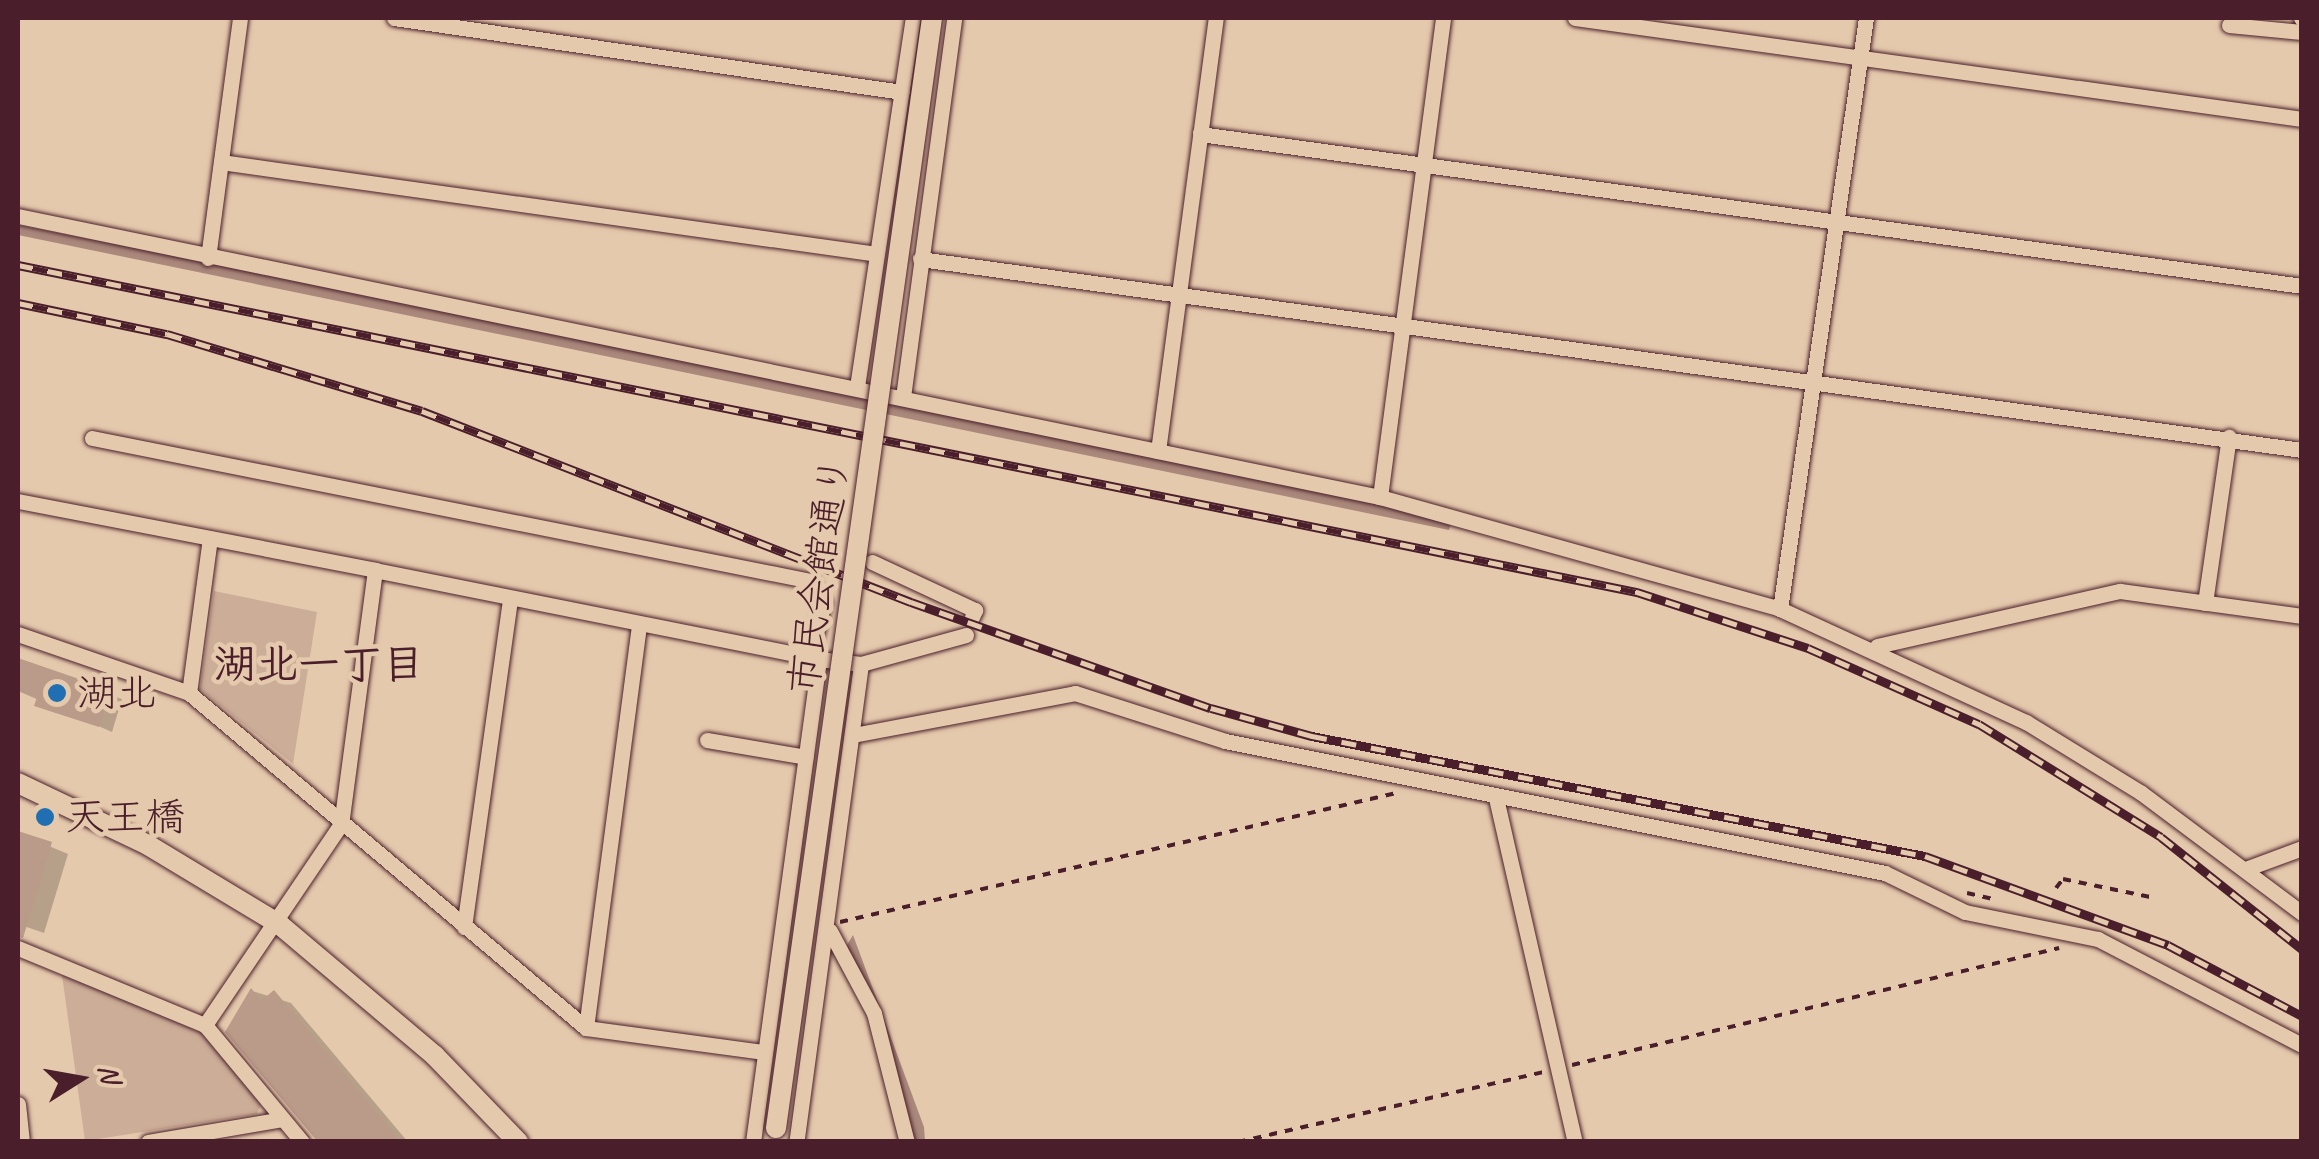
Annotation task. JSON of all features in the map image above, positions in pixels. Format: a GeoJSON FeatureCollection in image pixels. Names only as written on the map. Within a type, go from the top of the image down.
{"type":"FeatureCollection","features":[{"type":"Feature","properties":{"kind":"street"},"geometry":{"type":"LineString","coordinates":[[208,258],[240,18]]}},
{"type":"Feature","properties":{"kind":"street"},"geometry":{"type":"LineString","coordinates":[[394,18],[902,92]]}},
{"type":"Feature","properties":{"kind":"street"},"geometry":{"type":"LineString","coordinates":[[857,386],[913,18]]}},
{"type":"Feature","properties":{"kind":"street","name":"市民会館通り"},"geometry":{"type":"LineString","coordinates":[[775,1135],[932,18]]}},
{"type":"Feature","properties":{"kind":"street"},"geometry":{"type":"LineString","coordinates":[[903,397],[954,18]]}},
{"type":"Feature","properties":{"kind":"street"},"geometry":{"type":"LineString","coordinates":[[1158,451],[1216,18]]}},
{"type":"Feature","properties":{"kind":"street"},"geometry":{"type":"LineString","coordinates":[[1380,497],[1443,18]]}},
{"type":"Feature","properties":{"kind":"street"},"geometry":{"type":"LineString","coordinates":[[1575,18],[2302,119]]}},
{"type":"Feature","properties":{"kind":"street"},"geometry":{"type":"LineString","coordinates":[[1780,609],[1866,18]]}},
{"type":"Feature","properties":{"kind":"street"},"geometry":{"type":"LineString","coordinates":[[2229,24],[2302,32]]}},
{"type":"Feature","properties":{"kind":"street"},"geometry":{"type":"LineString","coordinates":[[1200,134],[2302,286]]}},
{"type":"Feature","properties":{"kind":"street"},"geometry":{"type":"LineString","coordinates":[[221,162],[877,254]]}},
{"type":"Feature","properties":{"kind":"street"},"geometry":{"type":"LineString","coordinates":[[18,216],[208,258],[857,386],[1380,497],[1780,609],[1876,646],[2026,722],[2248,868],[2302,913]]}},
{"type":"Feature","properties":{"kind":"street"},"geometry":{"type":"LineString","coordinates":[[920,259],[2302,450]]}},
{"type":"Feature","properties":{"kind":"street"},"geometry":{"type":"LineString","coordinates":[[2205,603],[2229,437]]}},
{"type":"Feature","properties":{"kind":"street"},"geometry":{"type":"LineString","coordinates":[[92,438],[811,581],[824,602],[752,1142]]}},
{"type":"Feature","properties":{"kind":"street"},"geometry":{"type":"LineString","coordinates":[[18,501],[815,658],[861,664],[966,635]]}},
{"type":"Feature","properties":{"kind":"street"},"geometry":{"type":"LineString","coordinates":[[188,693],[210,538]]}},
{"type":"Feature","properties":{"kind":"street"},"geometry":{"type":"LineString","coordinates":[[872,562],[975,610],[972,617]]}},
{"type":"Feature","properties":{"kind":"street"},"geometry":{"type":"LineString","coordinates":[[206,1025],[279,924],[340,824],[375,570]]}},
{"type":"Feature","properties":{"kind":"street"},"geometry":{"type":"LineString","coordinates":[[1876,646],[2120,591],[2302,616]]}},
{"type":"Feature","properties":{"kind":"street"},"geometry":{"type":"LineString","coordinates":[[464,927],[510,598]]}},
{"type":"Feature","properties":{"kind":"street"},"geometry":{"type":"LineString","coordinates":[[586,1028],[639,624]]}},
{"type":"Feature","properties":{"kind":"street"},"geometry":{"type":"LineString","coordinates":[[18,634],[188,693],[586,1028],[764,1052]]}},
{"type":"Feature","properties":{"kind":"street"},"geometry":{"type":"LineString","coordinates":[[796,1142],[830,928],[861,664]]}},
{"type":"Feature","properties":{"kind":"street"},"geometry":{"type":"LineString","coordinates":[[852,735],[1075,693],[1225,741],[1418,784],[1791,850],[1885,873],[1964,912],[2098,939],[2302,1045]]}},
{"type":"Feature","properties":{"kind":"street"},"geometry":{"type":"LineString","coordinates":[[707,740],[806,757]]}},
{"type":"Feature","properties":{"kind":"street"},"geometry":{"type":"LineString","coordinates":[[18,783],[148,846],[279,924],[435,1056],[518,1142]]}},
{"type":"Feature","properties":{"kind":"street"},"geometry":{"type":"LineString","coordinates":[[1496,798],[1575,1142]]}},
{"type":"Feature","properties":{"kind":"street"},"geometry":{"type":"LineString","coordinates":[[2248,868],[2302,848]]}},
{"type":"Feature","properties":{"kind":"street"},"geometry":{"type":"LineString","coordinates":[[830,928],[874,1013],[907,1142]]}},
{"type":"Feature","properties":{"kind":"street"},"geometry":{"type":"LineString","coordinates":[[18,948],[206,1025],[302,1142]]}},
{"type":"Feature","properties":{"kind":"street"},"geometry":{"type":"LineString","coordinates":[[18,1104],[22,1142]]}},
{"type":"Feature","properties":{"kind":"street"},"geometry":{"type":"LineString","coordinates":[[148,1142],[282,1118]]}},
{"type":"Feature","properties":{"kind":"path"},"geometry":{"type":"LineString","coordinates":[[830,928],[1418,784]]}},
{"type":"Feature","properties":{"kind":"path"},"geometry":{"type":"LineString","coordinates":[[2056,888],[2063,878],[2155,898]]}},
{"type":"Feature","properties":{"kind":"path"},"geometry":{"type":"LineString","coordinates":[[1238,1142],[2098,939]]}},
{"type":"Feature","properties":{"kind":"shaded area"},"geometry":{"type":"Polygon","coordinates":[[[18,225],[856,391],[1452,521],[1449,530],[18,235],[18,225]]]}},
{"type":"Feature","properties":{"kind":"shaded area"},"geometry":{"type":"Polygon","coordinates":[[[214,591],[317,612],[293,764],[200,689],[214,591]]]}},
{"type":"Feature","properties":{"kind":"shaded area"},"geometry":{"type":"Polygon","coordinates":[[[853,935],[924,1127],[925,1141],[915,1141],[847,945],[853,935]]]}},
{"type":"Feature","properties":{"kind":"shaded area"},"geometry":{"type":"Polygon","coordinates":[[[62,975],[200,1031],[261,1104],[257,1114],[85,1141],[62,975]]]}},
{"type":"Feature","properties":{"kind":"building"},"geometry":{"type":"Polygon","coordinates":[[[18,658],[111,690],[99,727],[34,706],[37,697],[18,690],[18,658]]]}},
{"type":"Feature","properties":{"kind":"building"},"geometry":{"type":"Polygon","coordinates":[[[18,831],[52,842],[23,938],[18,937],[18,831]]]}},
{"type":"Feature","properties":{"kind":"building"},"geometry":{"type":"Polygon","coordinates":[[[251,988],[261,1001],[274,990],[401,1142],[318,1142],[225,1032],[251,988]]]}},
{"type":"Feature","properties":{"kind":"railway"},"geometry":{"type":"LineString","coordinates":[[18,265],[1637,592],[1808,648],[1979,724],[2161,837],[2302,949]]}},
{"type":"Feature","properties":{"kind":"railway"},"geometry":{"type":"LineString","coordinates":[[18,303],[167,334],[422,411],[911,602],[1211,708],[1312,736],[1925,856],[2168,945],[2302,1016]]}},
{"type":"Feature","properties":{"kind":"place","name":"湖北"},"geometry":{"type":"Point","coordinates":[57,693]}},
{"type":"Feature","properties":{"kind":"place","name":"天王橋"},"geometry":{"type":"Point","coordinates":[45,817]}},
{"type":"Feature","properties":{"kind":"district","name":"湖北一丁目"},"geometry":{"type":"Point","coordinates":[319,665]}}]}
